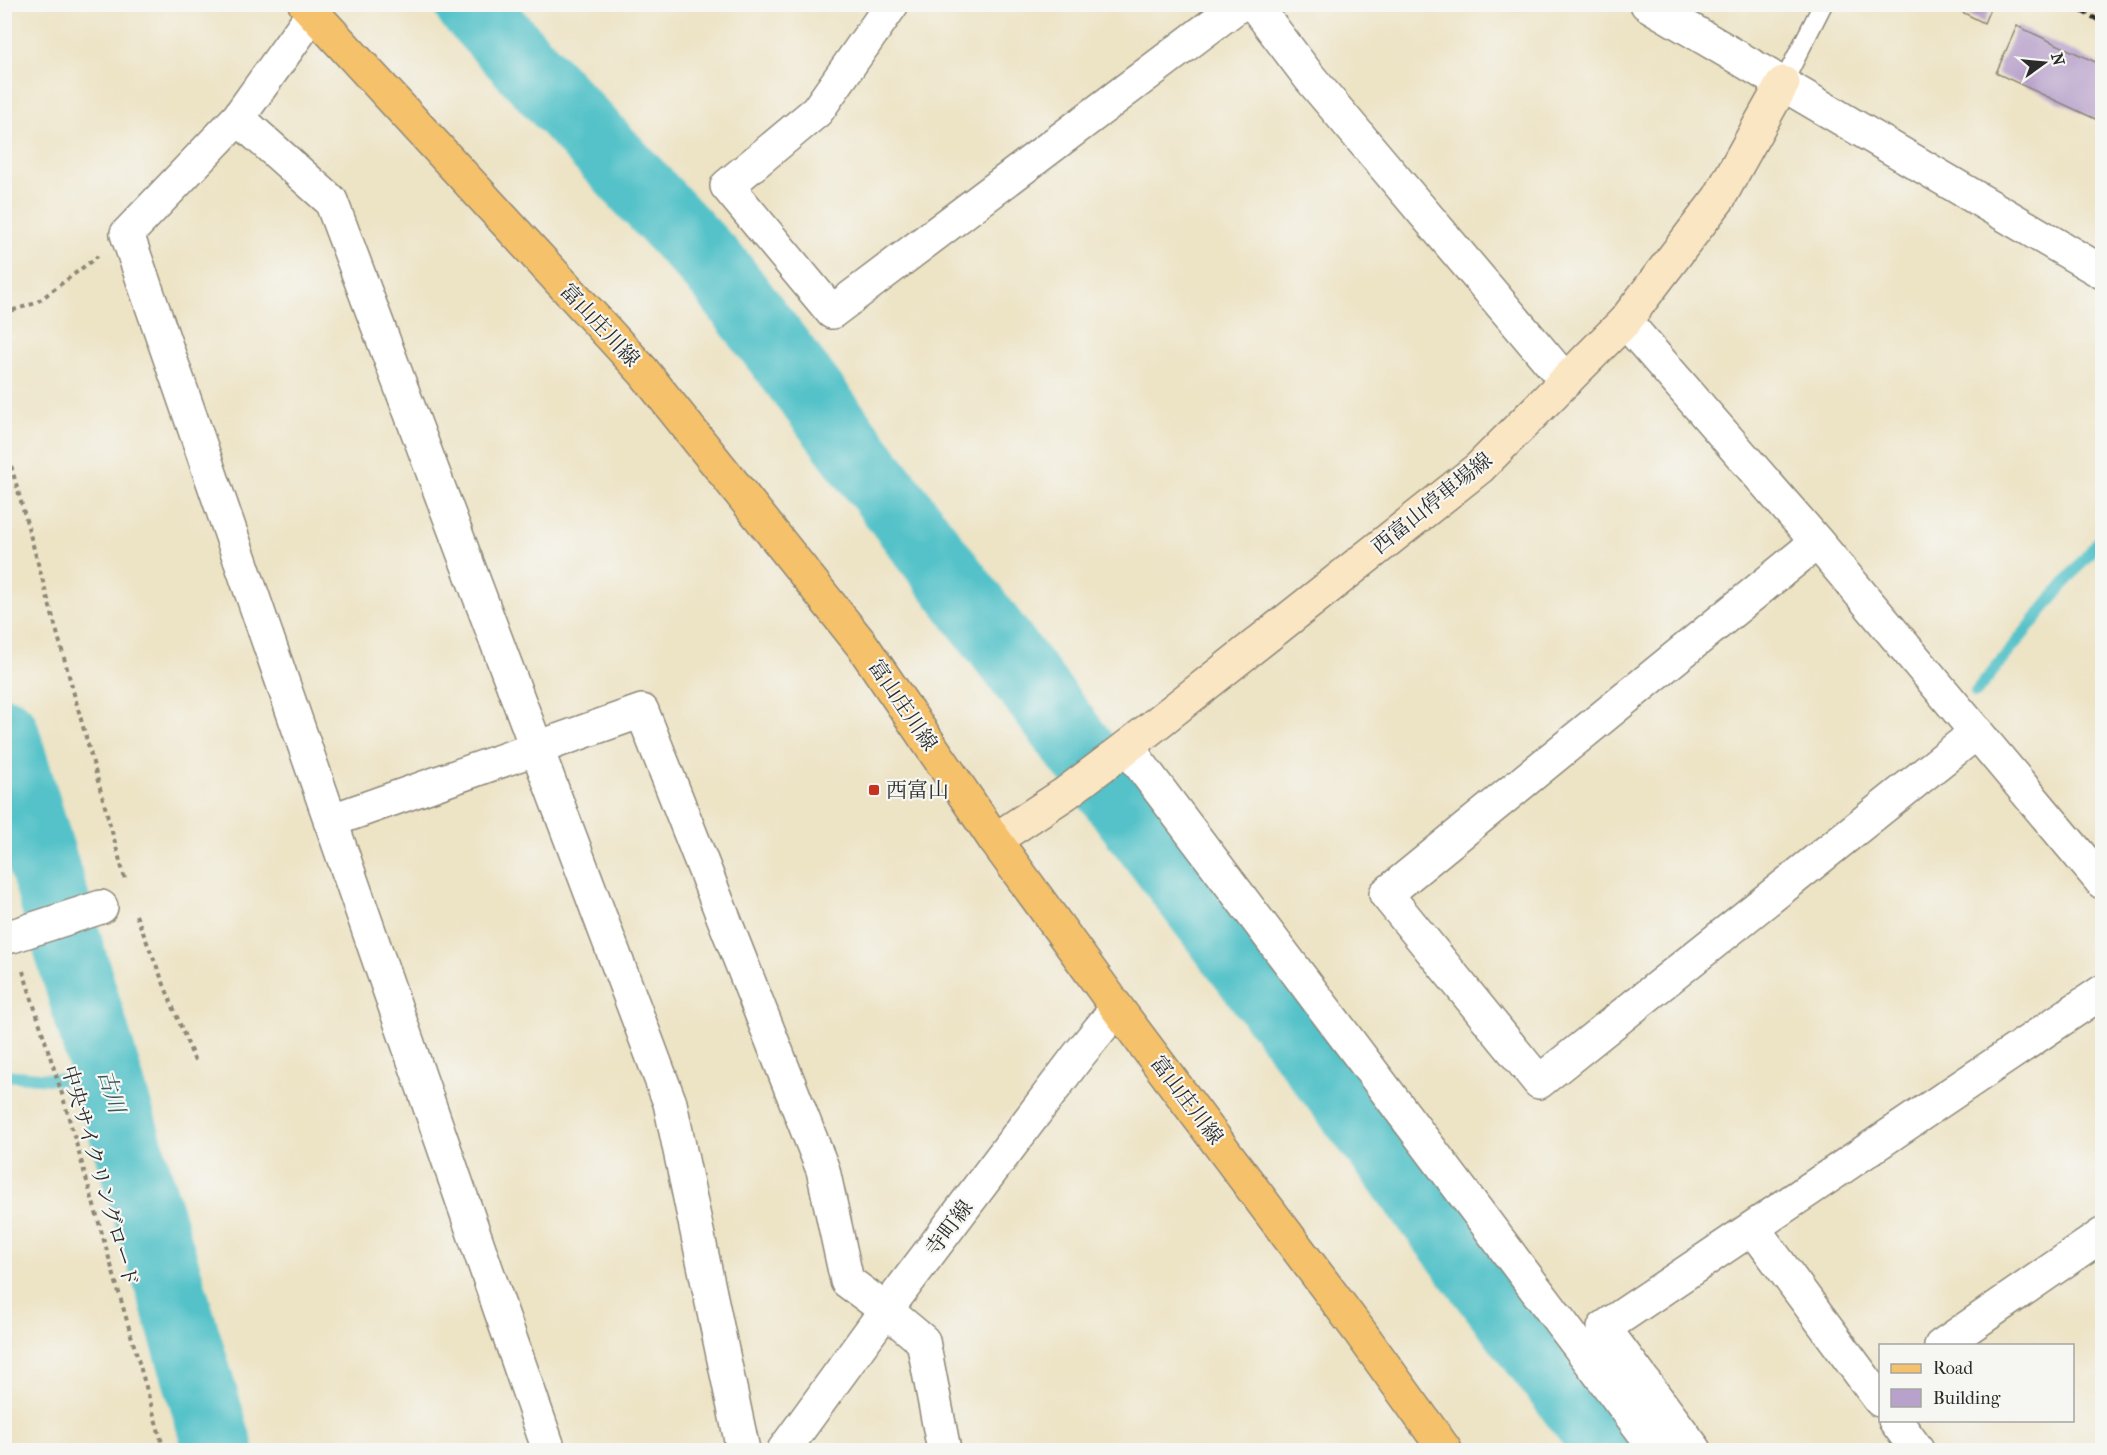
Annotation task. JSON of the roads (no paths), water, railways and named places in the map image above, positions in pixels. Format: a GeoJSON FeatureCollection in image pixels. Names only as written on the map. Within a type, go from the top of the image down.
{"type":"FeatureCollection","features":[{"type":"Feature","properties":{"kind":"main road","name":"富山庄川線"},"geometry":{"type":"LineString","coordinates":[[309,9],[643,371],[862,645],[995,840],[1445,1450]]}},
{"type":"Feature","properties":{"kind":"main road","name":"西富山停車場線"},"geometry":{"type":"LineString","coordinates":[[995,840],[1066,793],[1127,747],[1479,468],[1625,321],[1719,198],[1783,83]]}},
{"type":"Feature","properties":{"kind":"street"},"geometry":{"type":"LineString","coordinates":[[892,4],[817,111],[727,186],[832,312],[1240,4]]}},
{"type":"Feature","properties":{"kind":"street"},"geometry":{"type":"LineString","coordinates":[[1254,4],[1310,78],[1566,381]]}},
{"type":"Feature","properties":{"kind":"street"},"geometry":{"type":"LineString","coordinates":[[1647,4],[2103,272]]}},
{"type":"Feature","properties":{"kind":"street"},"geometry":{"type":"LineString","coordinates":[[309,9],[238,118],[127,234],[549,1450]]}},
{"type":"Feature","properties":{"kind":"street"},"geometry":{"type":"LineString","coordinates":[[238,118],[331,201],[670,1103],[743,1450]]}},
{"type":"Feature","properties":{"kind":"street"},"geometry":{"type":"LineString","coordinates":[[1625,321],[1817,542],[2103,882]]}},
{"type":"Feature","properties":{"kind":"street"},"geometry":{"type":"LineString","coordinates":[[1817,542],[1386,894],[1539,1082],[1977,732]]}},
{"type":"Feature","properties":{"kind":"street"},"geometry":{"type":"LineString","coordinates":[[330,821],[642,711],[823,1170],[847,1281],[923,1341],[944,1450]]}},
{"type":"Feature","properties":{"kind":"street"},"geometry":{"type":"LineString","coordinates":[[1127,747],[1657,1450]]}},
{"type":"Feature","properties":{"kind":"street"},"geometry":{"type":"LineString","coordinates":[[12,936],[101,906]]}},
{"type":"Feature","properties":{"kind":"street"},"geometry":{"type":"LineString","coordinates":[[1695,1450],[1604,1328],[2103,992]]}},
{"type":"Feature","properties":{"kind":"street","name":"寺町線"},"geometry":{"type":"LineString","coordinates":[[784,1450],[886,1310],[1071,1065],[1118,1008]]}},
{"type":"Feature","properties":{"kind":"street"},"geometry":{"type":"LineString","coordinates":[[1753,1228],[1878,1393]]}},
{"type":"Feature","properties":{"kind":"street"},"geometry":{"type":"LineString","coordinates":[[1944,1344],[2103,1234]]}},
{"type":"Feature","properties":{"kind":"street"},"geometry":{"type":"LineString","coordinates":[[1896,1422],[1917,1450]]}},
{"type":"Feature","properties":{"kind":"lane"},"geometry":{"type":"LineString","coordinates":[[1783,83],[1823,4]]}},
{"type":"Feature","properties":{"kind":"waterway"},"geometry":{"type":"LineString","coordinates":[[469,4],[720,274],[1610,1450]]}},
{"type":"Feature","properties":{"kind":"waterway"},"geometry":{"type":"LineString","coordinates":[[1976,692],[2102,537]]}},
{"type":"Feature","properties":{"kind":"waterway","name":"古川"},"geometry":{"type":"LineString","coordinates":[[4,732],[219,1450]]}},
{"type":"Feature","properties":{"kind":"waterway"},"geometry":{"type":"LineString","coordinates":[[4,1075],[110,1084]]}},
{"type":"Feature","properties":{"kind":"railway"},"geometry":{"type":"LineString","coordinates":[[2068,4],[2102,22]]}},
{"type":"Feature","properties":{"kind":"place","name":"西富山"},"geometry":{"type":"Point","coordinates":[874,790]}}]}
